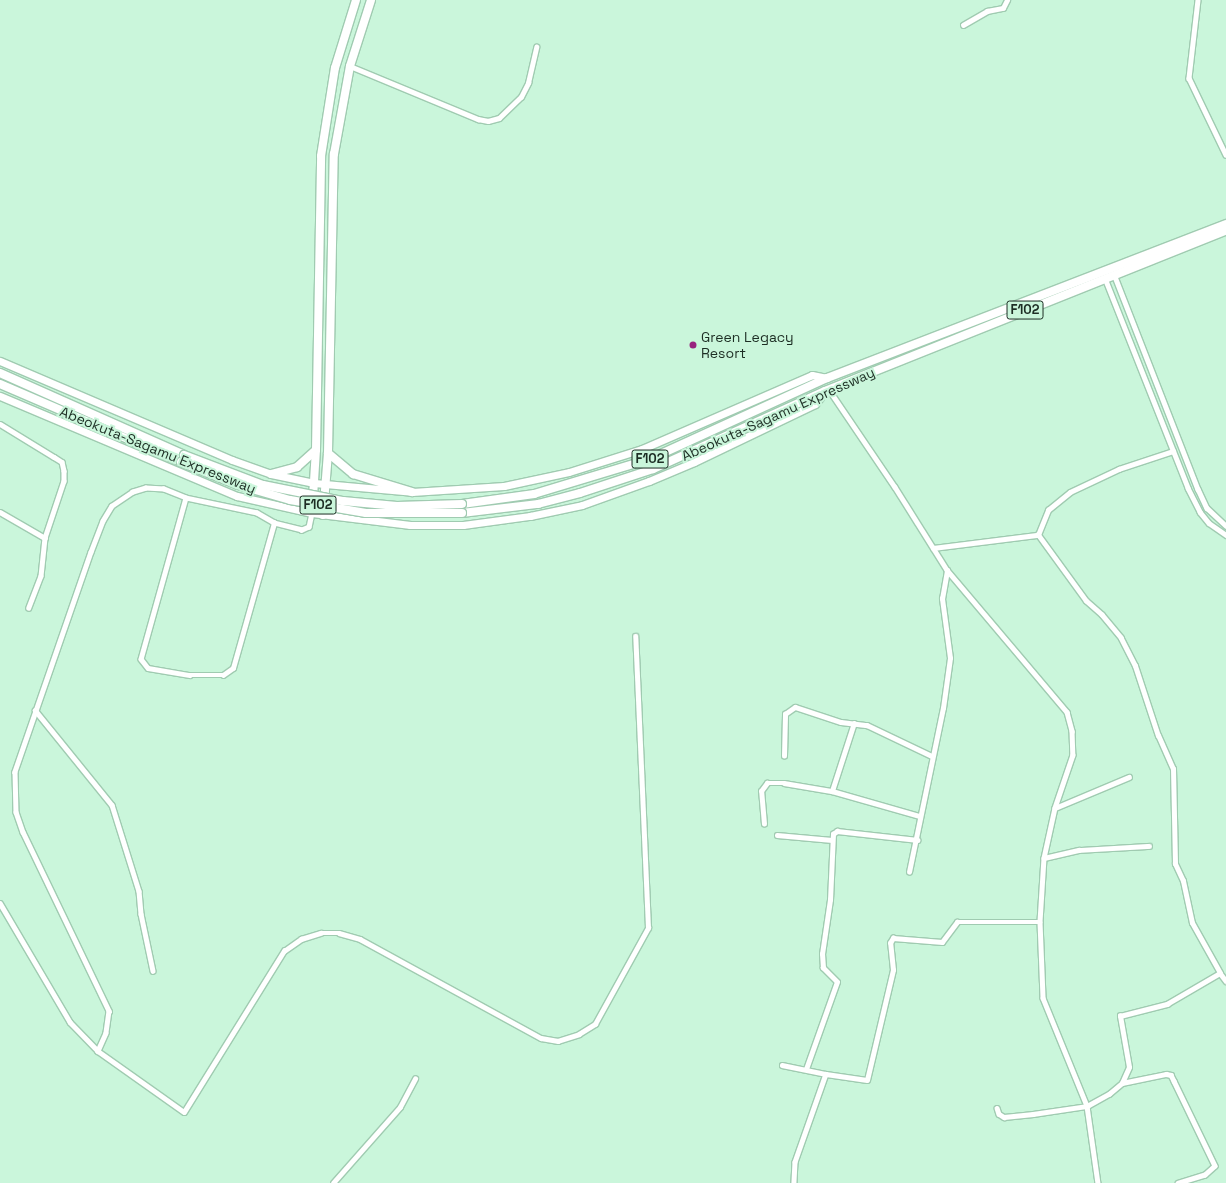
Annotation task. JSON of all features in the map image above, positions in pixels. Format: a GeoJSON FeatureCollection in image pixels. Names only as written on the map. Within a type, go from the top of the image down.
{"type":"FeatureCollection","features":[{"type":"Feature","properties":{"kind":"highway"},"geometry":{"type":"LineString","coordinates":[[312,514],[316,450],[321,156],[332,83],[356,0]]}},
{"type":"Feature","properties":{"kind":"highway"},"geometry":{"type":"LineString","coordinates":[[323,515],[328,453],[334,154],[350,66],[372,0]]}},
{"type":"Feature","properties":{"kind":"highway"},"geometry":{"type":"LineString","coordinates":[[332,83],[346,85]]}},
{"type":"Feature","properties":{"kind":"highway","name":"Abeokuta-Sagamu Expressway"},"geometry":{"type":"LineString","coordinates":[[1112,272],[1226,224]]}},
{"type":"Feature","properties":{"kind":"highway","name":"Abeokuta-Sagamu Expressway"},"geometry":{"type":"LineString","coordinates":[[0,384],[183,458],[264,485],[343,501],[397,506],[462,504],[534,494],[650,459],[827,378],[1226,231]]}},
{"type":"Feature","properties":{"kind":"highway","name":"Abeokuta-Sagamu Expressway"},"geometry":{"type":"LineString","coordinates":[[0,373],[238,485],[290,500],[366,512],[462,514],[538,504],[611,484],[652,469],[826,391],[1104,275]]}},
{"type":"Feature","properties":{"kind":"highway"},"geometry":{"type":"LineString","coordinates":[[271,474],[297,467],[316,450]]}},
{"type":"Feature","properties":{"kind":"highway"},"geometry":{"type":"LineString","coordinates":[[328,453],[353,474],[412,492]]}},
{"type":"Feature","properties":{"kind":"main road"},"geometry":{"type":"LineString","coordinates":[[0,361],[232,460],[271,474],[314,483],[412,492],[504,486],[569,472],[642,449],[812,375],[827,378]]}},
{"type":"Feature","properties":{"kind":"main road"},"geometry":{"type":"LineString","coordinates":[[0,396],[237,496],[312,514],[410,525],[463,525],[530,516],[582,505],[649,481],[694,462],[815,404],[826,391]]}},
{"type":"Feature","properties":{"kind":"street"},"geometry":{"type":"LineString","coordinates":[[963,25],[987,11],[1003,8],[1007,0]]}},
{"type":"Feature","properties":{"kind":"street"},"geometry":{"type":"LineString","coordinates":[[1198,0],[1188,78],[1226,155]]}},
{"type":"Feature","properties":{"kind":"street"},"geometry":{"type":"LineString","coordinates":[[350,66],[478,119],[488,121],[499,118],[521,97],[528,83],[536,47]]}},
{"type":"Feature","properties":{"kind":"street"},"geometry":{"type":"LineString","coordinates":[[1112,272],[1206,508],[1226,526]]}},
{"type":"Feature","properties":{"kind":"street"},"geometry":{"type":"LineString","coordinates":[[1104,275],[1173,451],[1200,512],[1209,523],[1226,535]]}},
{"type":"Feature","properties":{"kind":"street"},"geometry":{"type":"LineString","coordinates":[[826,391],[836,401],[947,570],[1066,712],[1072,731],[1073,755],[1055,808],[1044,858],[1040,922],[1043,998],[1087,1106],[1098,1183]]}},
{"type":"Feature","properties":{"kind":"street"},"geometry":{"type":"LineString","coordinates":[[0,424],[62,462],[64,481],[45,538],[41,576],[29,608]]}},
{"type":"Feature","properties":{"kind":"street"},"geometry":{"type":"LineString","coordinates":[[1038,535],[1048,510],[1070,492],[1119,469],[1173,451]]}},
{"type":"Feature","properties":{"kind":"street"},"geometry":{"type":"LineString","coordinates":[[98,1051],[106,1033],[109,1011],[23,832],[16,812],[15,772],[35,710],[96,540],[112,506],[133,492],[146,488],[164,489],[186,498],[258,513],[274,523],[302,530],[309,527],[312,514]]}},
{"type":"Feature","properties":{"kind":"street"},"geometry":{"type":"LineString","coordinates":[[186,498],[141,659],[148,668],[189,675],[223,675],[233,668],[274,523]]}},
{"type":"Feature","properties":{"kind":"street"},"geometry":{"type":"LineString","coordinates":[[0,512],[45,538]]}},
{"type":"Feature","properties":{"kind":"street"},"geometry":{"type":"LineString","coordinates":[[933,548],[1038,535]]}},
{"type":"Feature","properties":{"kind":"street"},"geometry":{"type":"LineString","coordinates":[[1038,535],[1086,601],[1102,615],[1121,638],[1135,666],[1158,736],[1173,769],[1175,864],[1183,881],[1192,923],[1226,981]]}},
{"type":"Feature","properties":{"kind":"street"},"geometry":{"type":"LineString","coordinates":[[909,872],[917,840],[920,816],[932,756],[944,708],[950,658],[942,599],[947,570]]}},
{"type":"Feature","properties":{"kind":"street"},"geometry":{"type":"LineString","coordinates":[[0,904],[70,1022],[98,1051],[184,1112],[284,950],[301,939],[321,933],[339,933],[360,939],[541,1038],[558,1041],[579,1034],[594,1024],[648,928],[635,636]]}},
{"type":"Feature","properties":{"kind":"street"},"geometry":{"type":"LineString","coordinates":[[784,756],[785,714],[790,709],[795,707],[841,722],[867,725],[932,756]]}},
{"type":"Feature","properties":{"kind":"street"},"geometry":{"type":"LineString","coordinates":[[35,710],[112,805],[139,891],[141,914],[152,970]]}},
{"type":"Feature","properties":{"kind":"street"},"geometry":{"type":"LineString","coordinates":[[832,791],[854,723]]}},
{"type":"Feature","properties":{"kind":"street"},"geometry":{"type":"LineString","coordinates":[[1055,808],[1129,777]]}},
{"type":"Feature","properties":{"kind":"street"},"geometry":{"type":"LineString","coordinates":[[764,824],[761,792],[766,783],[784,783],[832,791],[920,816]]}},
{"type":"Feature","properties":{"kind":"street"},"geometry":{"type":"LineString","coordinates":[[806,1070],[837,982],[823,968],[830,900],[832,840],[837,831],[917,840]]}},
{"type":"Feature","properties":{"kind":"street"},"geometry":{"type":"LineString","coordinates":[[777,835],[832,840]]}},
{"type":"Feature","properties":{"kind":"street"},"geometry":{"type":"LineString","coordinates":[[1044,858],[1079,850],[1149,846]]}},
{"type":"Feature","properties":{"kind":"street"},"geometry":{"type":"LineString","coordinates":[[782,1065],[826,1074],[867,1080],[893,970],[890,943],[893,938],[942,942],[957,922],[1040,922]]}},
{"type":"Feature","properties":{"kind":"street"},"geometry":{"type":"LineString","coordinates":[[997,1108],[999,1114],[1004,1117],[1087,1106],[1109,1094],[1122,1083],[1129,1067],[1120,1016],[1167,1004],[1220,973]]}},
{"type":"Feature","properties":{"kind":"street"},"geometry":{"type":"LineString","coordinates":[[794,1183],[795,1162],[826,1074]]}},
{"type":"Feature","properties":{"kind":"street"},"geometry":{"type":"LineString","coordinates":[[1122,1083],[1166,1074],[1171,1075],[1215,1166],[1206,1175],[1178,1183]]}},
{"type":"Feature","properties":{"kind":"street"},"geometry":{"type":"LineString","coordinates":[[333,1183],[400,1107],[415,1080]]}},
{"type":"Feature","properties":{"kind":"place","name":"Green Legacy Resort"},"geometry":{"type":"Point","coordinates":[693,345]}}]}
